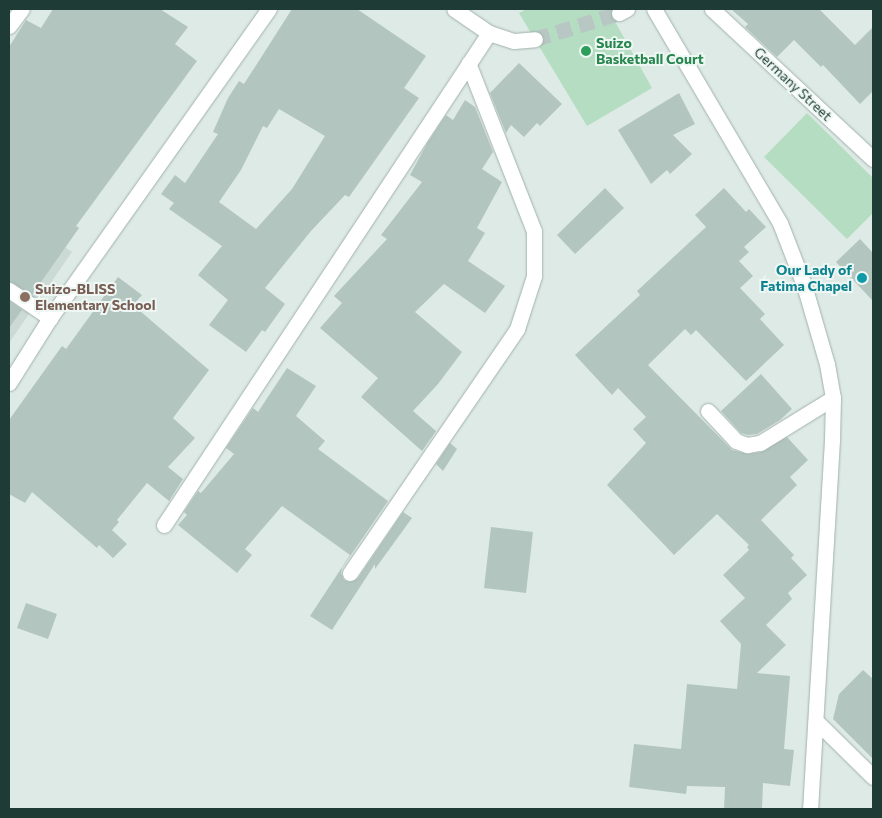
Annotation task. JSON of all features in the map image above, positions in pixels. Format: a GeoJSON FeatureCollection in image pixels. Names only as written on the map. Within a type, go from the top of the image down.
{"type":"FeatureCollection","features":[{"type":"Feature","properties":{"kind":"street"},"geometry":{"type":"LineString","coordinates":[[9,26],[22,9]]}},
{"type":"Feature","properties":{"kind":"street"},"geometry":{"type":"LineString","coordinates":[[9,383],[50,318],[269,9]]}},
{"type":"Feature","properties":{"kind":"street"},"geometry":{"type":"LineString","coordinates":[[454,9],[489,33],[514,41],[535,40]]}},
{"type":"Feature","properties":{"kind":"street"},"geometry":{"type":"LineString","coordinates":[[654,9],[780,223],[804,286],[827,364],[833,398],[810,809]]}},
{"type":"Feature","properties":{"kind":"street","name":"Germany Street"},"geometry":{"type":"LineString","coordinates":[[712,9],[873,159]]}},
{"type":"Feature","properties":{"kind":"street"},"geometry":{"type":"LineString","coordinates":[[164,525],[489,33]]}},
{"type":"Feature","properties":{"kind":"street"},"geometry":{"type":"LineString","coordinates":[[350,573],[517,329],[534,276],[534,231],[468,63]]}},
{"type":"Feature","properties":{"kind":"street"},"geometry":{"type":"LineString","coordinates":[[9,290],[50,318]]}},
{"type":"Feature","properties":{"kind":"street"},"geometry":{"type":"LineString","coordinates":[[708,411],[736,442],[747,446],[760,442],[833,398]]}},
{"type":"Feature","properties":{"kind":"street"},"geometry":{"type":"LineString","coordinates":[[816,721],[873,777]]}},
{"type":"Feature","properties":{"kind":"shaded area","name":"Suizo-BLISS Elementary School"},"geometry":{"type":"Polygon","coordinates":[[[9,209],[72,252],[9,343],[9,209]]]}},
{"type":"Feature","properties":{"kind":"green space","name":"Suizo Basketball Court"},"geometry":{"type":"Polygon","coordinates":[[[527,9],[608,9],[652,88],[587,126],[519,13],[527,9]]]}},
{"type":"Feature","properties":{"kind":"green space"},"geometry":{"type":"Polygon","coordinates":[[[807,113],[873,178],[873,213],[847,239],[764,157],[807,113]]]}},
{"type":"Feature","properties":{"kind":"building"},"geometry":{"type":"Polygon","coordinates":[[[53,9],[160,9],[188,27],[175,44],[197,61],[76,226],[79,228],[32,295],[9,281],[9,47],[26,20],[41,28],[53,9]]]}},
{"type":"Feature","properties":{"kind":"building"},"geometry":{"type":"Polygon","coordinates":[[[292,9],[357,9],[426,56],[404,88],[419,98],[349,197],[345,195],[311,231],[265,288],[285,304],[265,332],[262,330],[246,352],[209,325],[228,300],[198,275],[222,246],[169,209],[174,203],[161,194],[175,175],[185,183],[218,134],[213,132],[228,98],[239,81],[244,84],[292,9]],[[279,109],[267,128],[263,126],[241,170],[219,202],[256,229],[292,189],[325,136],[279,109]]]}},
{"type":"Feature","properties":{"kind":"building"},"geometry":{"type":"Polygon","coordinates":[[[731,9],[819,9],[855,45],[873,27],[873,91],[860,104],[823,65],[821,67],[794,40],[777,57],[745,27],[748,24],[731,9]]]}},
{"type":"Feature","properties":{"kind":"building"},"geometry":{"type":"Polygon","coordinates":[[[519,63],[562,104],[540,126],[537,123],[524,137],[511,125],[506,133],[490,93],[519,63]]]}},
{"type":"Feature","properties":{"kind":"building"},"geometry":{"type":"Polygon","coordinates":[[[679,93],[695,124],[673,135],[692,154],[670,174],[667,170],[651,184],[618,130],[679,93]]]}},
{"type":"Feature","properties":{"kind":"building"},"geometry":{"type":"Polygon","coordinates":[[[465,100],[475,107],[493,152],[482,169],[502,182],[477,228],[485,233],[468,261],[505,286],[485,313],[444,284],[415,312],[462,352],[438,384],[413,411],[436,431],[422,451],[361,397],[378,378],[320,328],[342,303],[334,296],[387,239],[381,235],[422,182],[410,175],[428,142],[446,115],[453,120],[465,100]]]}},
{"type":"Feature","properties":{"kind":"building"},"geometry":{"type":"Polygon","coordinates":[[[605,188],[624,208],[575,254],[557,235],[605,188]]]}},
{"type":"Feature","properties":{"kind":"building"},"geometry":{"type":"Polygon","coordinates":[[[724,188],[746,212],[749,209],[766,227],[744,247],[749,252],[739,261],[753,276],[740,288],[765,314],[760,319],[784,345],[746,381],[696,330],[691,335],[685,329],[648,365],[732,450],[748,454],[761,452],[787,437],[808,460],[790,477],[797,485],[761,520],[794,555],[791,558],[807,575],[788,593],[792,599],[766,625],[786,645],[757,673],[790,676],[784,749],[794,750],[790,786],[763,783],[762,809],[724,809],[725,787],[687,786],[686,794],[629,787],[634,744],[681,749],[687,684],[737,689],[741,644],[720,621],[745,598],[723,575],[749,550],[747,547],[749,545],[717,514],[674,555],[607,485],[646,443],[633,429],[646,417],[618,388],[612,395],[575,355],[640,295],[637,291],[706,227],[695,215],[724,188]]]}},
{"type":"Feature","properties":{"kind":"building","name":"Our Lady of Fatima Chapel"},"geometry":{"type":"Polygon","coordinates":[[[860,239],[873,253],[873,301],[836,262],[860,239]]]}},
{"type":"Feature","properties":{"kind":"building"},"geometry":{"type":"Polygon","coordinates":[[[118,277],[142,295],[133,305],[209,370],[173,418],[195,438],[168,467],[183,479],[169,501],[147,483],[117,520],[119,522],[112,530],[127,544],[113,558],[99,545],[97,548],[32,492],[25,503],[9,494],[9,420],[62,346],[66,349],[118,277]]]}},
{"type":"Feature","properties":{"kind":"building"},"geometry":{"type":"Polygon","coordinates":[[[9,301],[22,310],[9,328],[9,301]]]}},
{"type":"Feature","properties":{"kind":"building"},"geometry":{"type":"Polygon","coordinates":[[[287,368],[316,386],[296,416],[325,441],[318,449],[388,501],[342,568],[341,573],[344,580],[350,582],[358,578],[403,512],[412,518],[375,569],[375,564],[332,630],[310,616],[350,555],[282,506],[245,549],[252,555],[237,573],[178,525],[187,515],[184,512],[198,491],[201,493],[234,454],[226,448],[253,408],[258,412],[287,368]]]}},
{"type":"Feature","properties":{"kind":"building"},"geometry":{"type":"Polygon","coordinates":[[[761,374],[792,409],[780,420],[757,434],[748,435],[741,433],[721,411],[761,374]]]}},
{"type":"Feature","properties":{"kind":"building"},"geometry":{"type":"Polygon","coordinates":[[[450,443],[457,449],[443,471],[436,464],[450,443]]]}},
{"type":"Feature","properties":{"kind":"building"},"geometry":{"type":"Polygon","coordinates":[[[491,527],[533,532],[526,593],[484,588],[491,527]]]}},
{"type":"Feature","properties":{"kind":"building"},"geometry":{"type":"Polygon","coordinates":[[[26,603],[57,614],[48,639],[17,628],[26,603]]]}},
{"type":"Feature","properties":{"kind":"building"},"geometry":{"type":"Polygon","coordinates":[[[863,670],[873,679],[873,759],[833,719],[839,694],[863,670]]]}},
{"type":"Feature","properties":{"kind":"tunnel"},"geometry":{"type":"LineString","coordinates":[[535,39],[619,13]]}},
{"type":"Feature","properties":{"kind":"place","name":"Suizo Basketball Court"},"geometry":{"type":"Point","coordinates":[586,51]}},
{"type":"Feature","properties":{"kind":"place","name":"Our Lady of Fatima Chapel"},"geometry":{"type":"Point","coordinates":[862,278]}},
{"type":"Feature","properties":{"kind":"place","name":"Suizo-BLISS Elementary School"},"geometry":{"type":"Point","coordinates":[25,297]}}]}
